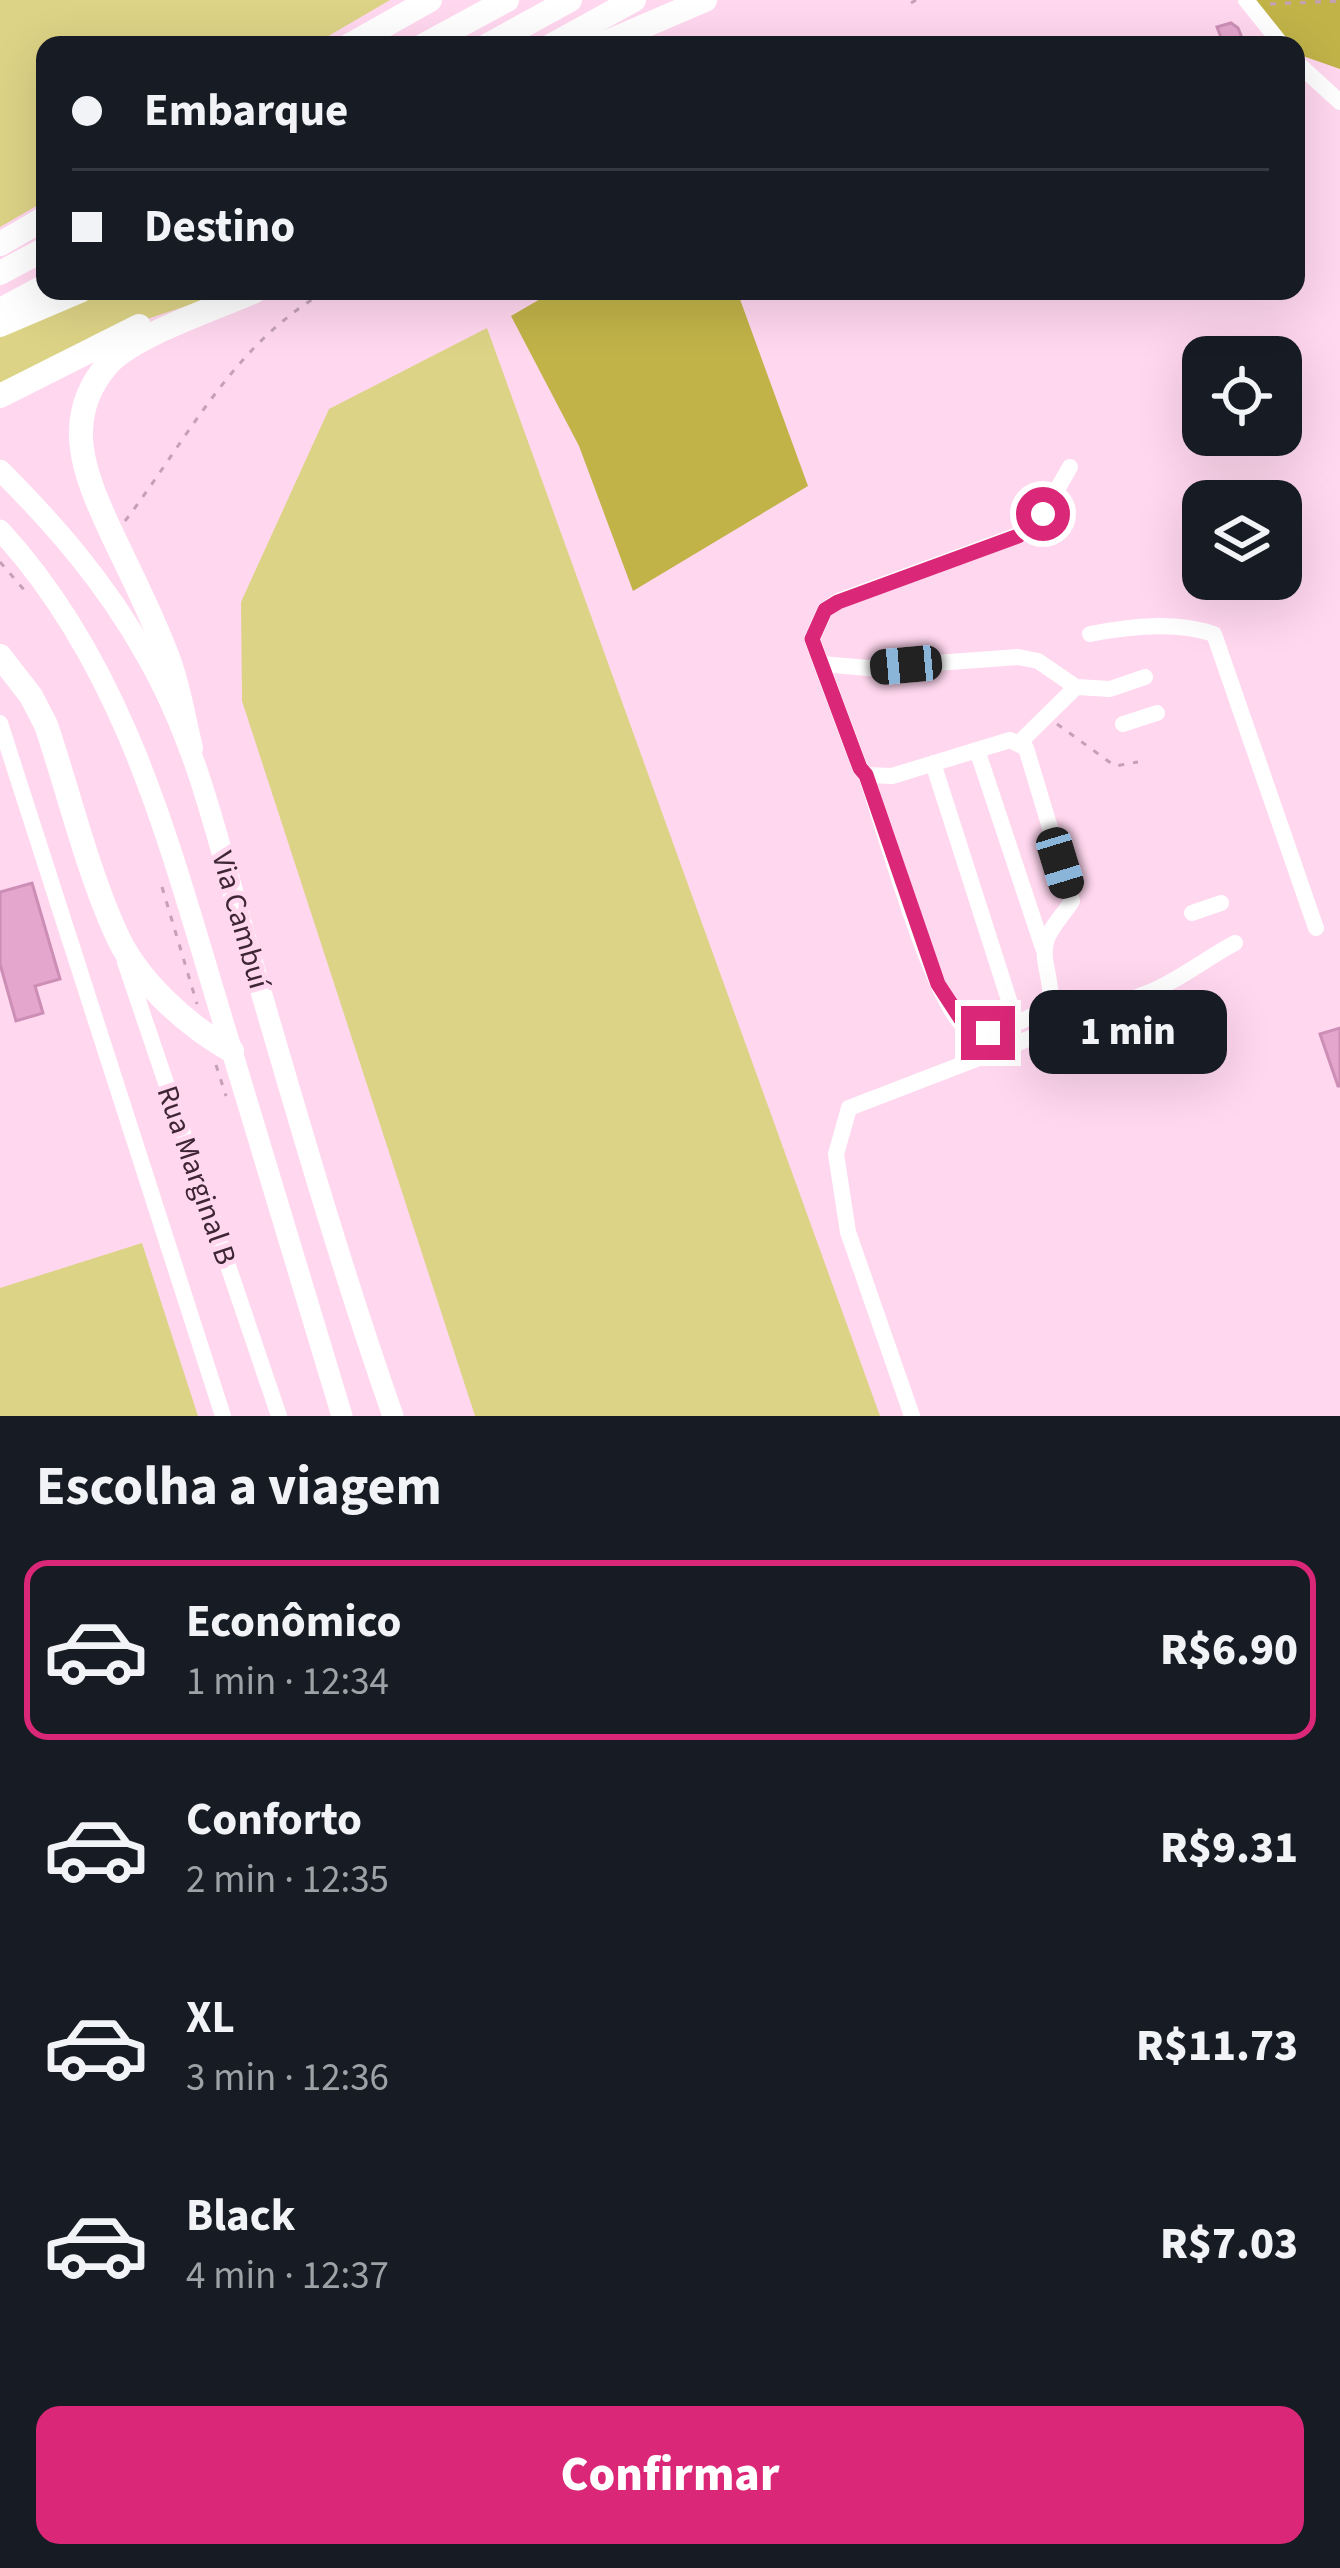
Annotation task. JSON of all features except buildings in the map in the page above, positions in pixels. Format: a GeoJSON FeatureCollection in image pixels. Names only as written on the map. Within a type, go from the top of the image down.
{"type":"FeatureCollection","features":[{"type":"Feature","properties":{"kind":"highway"},"geometry":{"type":"LineString","coordinates":[[366,36],[430,0]]}},
{"type":"Feature","properties":{"kind":"highway"},"geometry":{"type":"LineString","coordinates":[[441,36],[507,0]]}},
{"type":"Feature","properties":{"kind":"highway"},"geometry":{"type":"LineString","coordinates":[[504,36],[570,0]]}},
{"type":"Feature","properties":{"kind":"highway"},"geometry":{"type":"LineString","coordinates":[[568,36],[634,0]]}},
{"type":"Feature","properties":{"kind":"highway"},"geometry":{"type":"LineString","coordinates":[[621,36],[706,0]]}},
{"type":"Feature","properties":{"kind":"highway"},"geometry":{"type":"LineString","coordinates":[[656,36],[717,0]]}},
{"type":"Feature","properties":{"kind":"highway"},"geometry":{"type":"LineString","coordinates":[[0,244],[36,223]]}},
{"type":"Feature","properties":{"kind":"highway"},"geometry":{"type":"LineString","coordinates":[[0,273],[36,254]]}},
{"type":"Feature","properties":{"kind":"highway"},"geometry":{"type":"LineString","coordinates":[[0,310],[36,291]]}},
{"type":"Feature","properties":{"kind":"highway"},"geometry":{"type":"LineString","coordinates":[[0,326],[59,300]]}},
{"type":"Feature","properties":{"kind":"highway"},"geometry":{"type":"LineString","coordinates":[[0,396],[147,322],[207,300]]}},
{"type":"Feature","properties":{"kind":"highway"},"geometry":{"type":"LineString","coordinates":[[191,748],[167,653],[86,479],[79,444],[81,413],[93,384],[110,361],[135,344],[235,300]]}},
{"type":"Feature","properties":{"kind":"highway"},"geometry":{"type":"LineString","coordinates":[[0,656],[31,696],[46,725],[116,934],[152,986],[207,1036],[232,1051]]}},
{"type":"Feature","properties":{"kind":"main road","name":"Via Cambuí"},"geometry":{"type":"LineString","coordinates":[[0,470],[55,525],[101,581],[148,657],[191,748],[393,1416]]}},
{"type":"Feature","properties":{"kind":"main road","name":"Via Cambuí"},"geometry":{"type":"LineString","coordinates":[[0,530],[54,597],[132,736],[167,837],[342,1416]]}},
{"type":"Feature","properties":{"kind":"street"},"geometry":{"type":"LineString","coordinates":[[1248,2],[1275,36]]}},
{"type":"Feature","properties":{"kind":"street"},"geometry":{"type":"LineString","coordinates":[[1305,75],[1340,102]]}},
{"type":"Feature","properties":{"kind":"street"},"geometry":{"type":"LineString","coordinates":[[977,750],[1044,950],[1050,1003],[1046,1010],[988,1033],[968,1030],[938,984],[866,775],[812,639],[825,610],[838,602],[1018,536],[1043,514],[1070,467]]}},
{"type":"Feature","properties":{"kind":"street"},"geometry":{"type":"LineString","coordinates":[[1090,634],[1129,626],[1198,628],[1214,634],[1316,928]]}},
{"type":"Feature","properties":{"kind":"street"},"geometry":{"type":"LineString","coordinates":[[822,664],[868,668],[1018,657],[1038,661],[1076,688],[1110,688],[1145,677]]}},
{"type":"Feature","properties":{"kind":"street"},"geometry":{"type":"LineString","coordinates":[[1020,742],[1076,688]]}},
{"type":"Feature","properties":{"kind":"street"},"geometry":{"type":"LineString","coordinates":[[1123,724],[1157,713]]}},
{"type":"Feature","properties":{"kind":"street"},"geometry":{"type":"LineString","coordinates":[[0,723],[223,1416]]}},
{"type":"Feature","properties":{"kind":"street"},"geometry":{"type":"LineString","coordinates":[[866,775],[881,778],[1010,740],[1020,742],[1026,748],[1072,902],[1048,933],[1044,950]]}},
{"type":"Feature","properties":{"kind":"street"},"geometry":{"type":"LineString","coordinates":[[933,764],[1016,1022]]}},
{"type":"Feature","properties":{"kind":"street"},"geometry":{"type":"LineString","coordinates":[[1192,913],[1221,903]]}},
{"type":"Feature","properties":{"kind":"street","name":"Rua Marginal B"},"geometry":{"type":"LineString","coordinates":[[116,934],[278,1416]]}},
{"type":"Feature","properties":{"kind":"street"},"geometry":{"type":"LineString","coordinates":[[912,1416],[848,1232],[836,1154],[849,1108],[1150,992],[1187,976],[1235,944]]}},
{"type":"Feature","properties":{"kind":"path"},"geometry":{"type":"LineString","coordinates":[[1248,2],[1340,2]]}},
{"type":"Feature","properties":{"kind":"path"},"geometry":{"type":"LineString","coordinates":[[113,537],[201,408],[294,309],[310,300]]}},
{"type":"Feature","properties":{"kind":"path"},"geometry":{"type":"LineString","coordinates":[[0,562],[23,588]]}},
{"type":"Feature","properties":{"kind":"path"},"geometry":{"type":"LineString","coordinates":[[1045,718],[1074,733],[1115,766],[1138,762]]}},
{"type":"Feature","properties":{"kind":"shaded area"},"geometry":{"type":"Polygon","coordinates":[[[0,0],[390,0],[328,36],[36,36],[36,206],[0,227],[0,0]]]}},
{"type":"Feature","properties":{"kind":"shaded area"},"geometry":{"type":"Polygon","coordinates":[[[1252,0],[1340,0],[1340,69],[1305,57],[1305,36],[1284,36],[1252,0]]]}},
{"type":"Feature","properties":{"kind":"shaded area"},"geometry":{"type":"Polygon","coordinates":[[[78,300],[204,300],[141,321],[0,391],[0,335],[78,300]]]}},
{"type":"Feature","properties":{"kind":"shaded area"},"geometry":{"type":"Polygon","coordinates":[[[539,300],[740,300],[808,486],[633,591],[579,446],[511,316],[539,300]]]}},
{"type":"Feature","properties":{"kind":"shaded area"},"geometry":{"type":"Polygon","coordinates":[[[487,328],[880,1416],[475,1416],[242,701],[241,602],[329,409],[487,328]]]}},
{"type":"Feature","properties":{"kind":"shaded area"},"geometry":{"type":"Polygon","coordinates":[[[142,1243],[198,1416],[0,1416],[0,1288],[142,1243]]]}},
{"type":"Feature","properties":{"kind":"route"},"geometry":{"type":"LineString","coordinates":[[988,1033],[968,1030],[938,984],[866,775],[812,639],[825,610],[838,602],[1018,536],[1043,514]]}}]}
